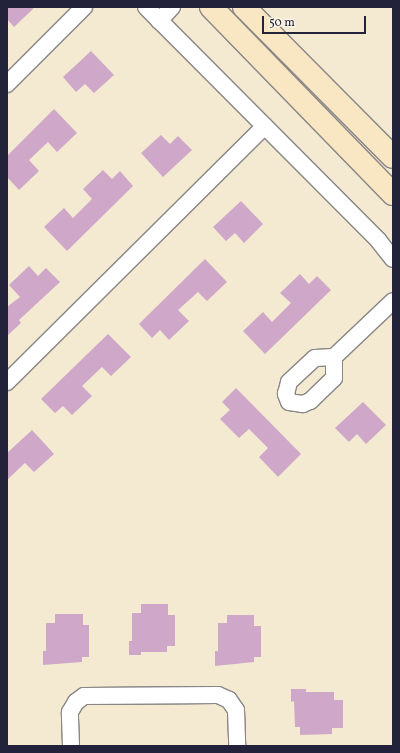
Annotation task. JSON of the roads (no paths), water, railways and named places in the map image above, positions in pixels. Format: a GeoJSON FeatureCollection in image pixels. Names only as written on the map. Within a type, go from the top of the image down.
{"type":"FeatureCollection","features":[{"type":"Feature","properties":{"kind":"main road"},"geometry":{"type":"LineString","coordinates":[[211,7],[393,194]]}},
{"type":"Feature","properties":{"kind":"main road"},"geometry":{"type":"LineString","coordinates":[[244,7],[393,157]]}},
{"type":"Feature","properties":{"kind":"main road"},"geometry":{"type":"LineString","coordinates":[[336,135],[354,117]]}},
{"type":"Feature","properties":{"kind":"street"},"geometry":{"type":"LineString","coordinates":[[7,84],[84,7]]}},
{"type":"Feature","properties":{"kind":"street"},"geometry":{"type":"LineString","coordinates":[[146,7],[378,240],[393,259]]}},
{"type":"Feature","properties":{"kind":"street"},"geometry":{"type":"LineString","coordinates":[[159,21],[172,7]]}},
{"type":"Feature","properties":{"kind":"street"},"geometry":{"type":"LineString","coordinates":[[8,383],[265,126]]}},
{"type":"Feature","properties":{"kind":"street"},"geometry":{"type":"LineString","coordinates":[[334,357],[393,301]]}},
{"type":"Feature","properties":{"kind":"street"},"geometry":{"type":"LineString","coordinates":[[71,746],[70,712],[76,702],[84,696],[218,695],[229,700],[236,710],[237,746]]}}]}
